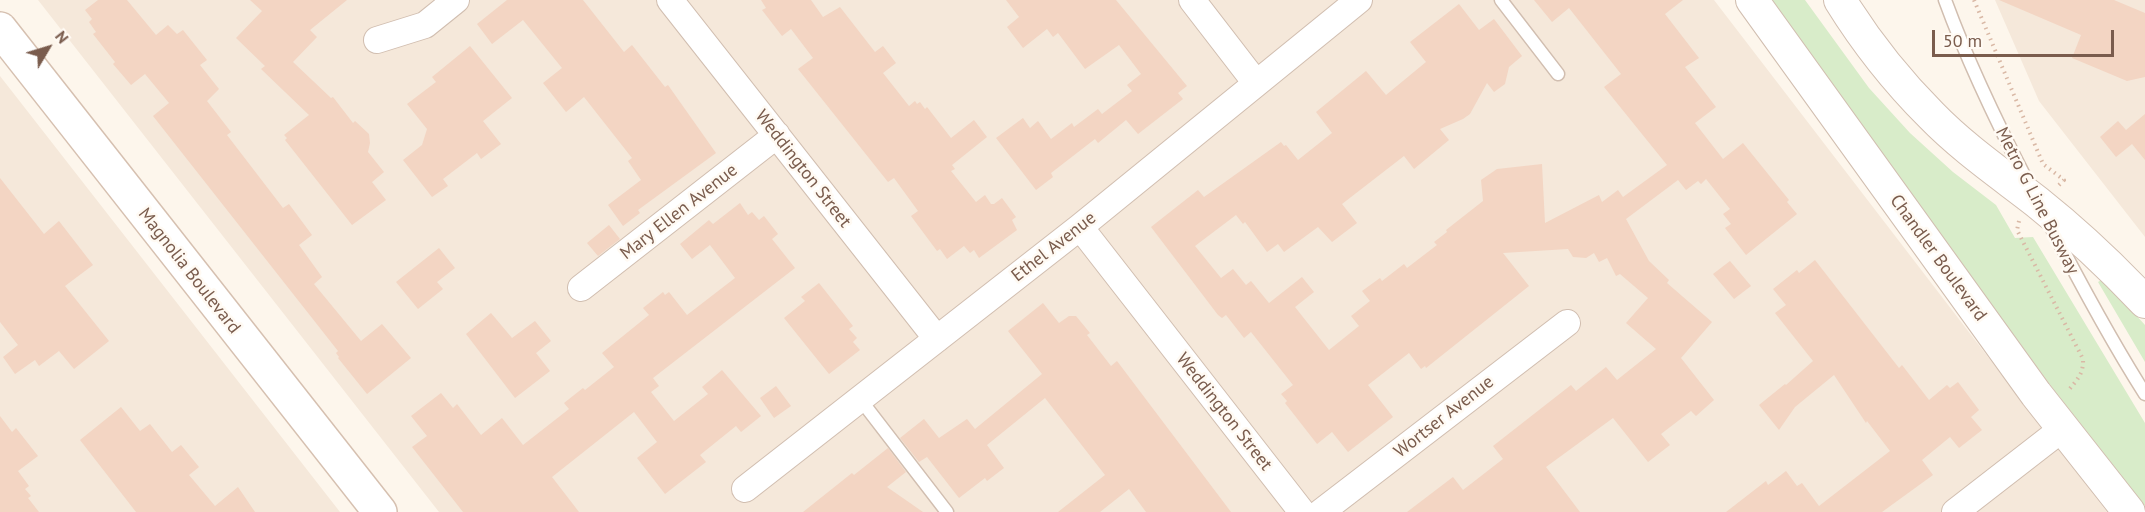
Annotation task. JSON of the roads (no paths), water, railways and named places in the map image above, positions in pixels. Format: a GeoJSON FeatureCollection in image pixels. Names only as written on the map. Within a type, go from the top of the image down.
{"type":"FeatureCollection","features":[{"type":"Feature","properties":{"kind":"main road","name":"Magnolia Boulevard"},"geometry":{"type":"LineString","coordinates":[[0,29],[380,512]]}},
{"type":"Feature","properties":{"kind":"street"},"geometry":{"type":"LineString","coordinates":[[377,40],[425,25],[456,0]]}},
{"type":"Feature","properties":{"kind":"street","name":"Weddington Street"},"geometry":{"type":"LineString","coordinates":[[670,0],[937,339]]}},
{"type":"Feature","properties":{"kind":"street"},"geometry":{"type":"LineString","coordinates":[[1192,0],[1256,82]]}},
{"type":"Feature","properties":{"kind":"street","name":"Ethel Avenue"},"geometry":{"type":"LineString","coordinates":[[745,489],[1080,227],[1359,0]]}},
{"type":"Feature","properties":{"kind":"street","name":"Chandler Boulevard"},"geometry":{"type":"LineString","coordinates":[[1752,0],[2062,429],[2128,512]]}},
{"type":"Feature","properties":{"kind":"street"},"geometry":{"type":"LineString","coordinates":[[1840,0],[1854,23],[1891,71],[1931,115],[1966,147],[2040,202],[2112,266],[2145,302]]}},
{"type":"Feature","properties":{"kind":"street","name":"Mary Ellen Avenue"},"geometry":{"type":"LineString","coordinates":[[581,288],[777,135]]}},
{"type":"Feature","properties":{"kind":"street","name":"Weddington Street"},"geometry":{"type":"LineString","coordinates":[[1080,227],[1302,512]]}},
{"type":"Feature","properties":{"kind":"street","name":"Wortser Avenue"},"geometry":{"type":"LineString","coordinates":[[1321,512],[1567,323]]}},
{"type":"Feature","properties":{"kind":"street"},"geometry":{"type":"LineString","coordinates":[[1955,512],[2062,429]]}},
{"type":"Feature","properties":{"kind":"lane"},"geometry":{"type":"LineString","coordinates":[[1501,0],[1558,74]]}},
{"type":"Feature","properties":{"kind":"lane","name":"Metro G Line Busway"},"geometry":{"type":"LineString","coordinates":[[1945,0],[1996,123],[2040,202],[2085,293],[2145,394]]}},
{"type":"Feature","properties":{"kind":"lane"},"geometry":{"type":"LineString","coordinates":[[860,399],[947,512]]}}]}
